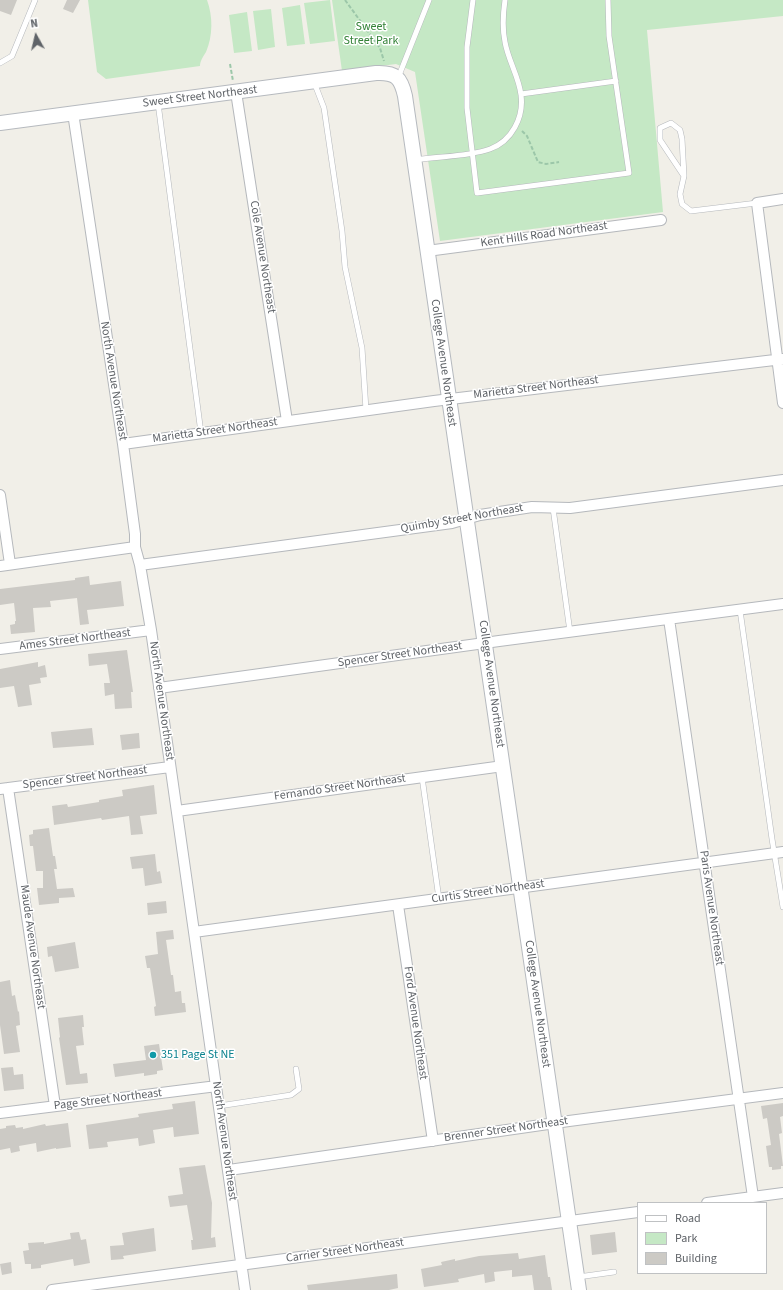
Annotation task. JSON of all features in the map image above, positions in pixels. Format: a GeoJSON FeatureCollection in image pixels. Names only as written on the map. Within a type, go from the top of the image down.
{"type":"FeatureCollection","features":[{"type":"Feature","properties":{"kind":"street","name":"Sweet Street Northeast"},"geometry":{"type":"LineString","coordinates":[[0,123],[158,102],[235,87],[314,81],[384,73],[390,74],[398,79]]}},
{"type":"Feature","properties":{"kind":"street","name":"College Avenue Northeast"},"geometry":{"type":"LineString","coordinates":[[398,79],[402,84],[405,96],[578,1284]]}},
{"type":"Feature","properties":{"kind":"street","name":"Cole Avenue Northeast"},"geometry":{"type":"LineString","coordinates":[[235,87],[287,421]]}},
{"type":"Feature","properties":{"kind":"street","name":"North Avenue Northeast"},"geometry":{"type":"LineString","coordinates":[[73,113],[123,444],[135,547],[140,565],[151,630],[245,1290]]}},
{"type":"Feature","properties":{"kind":"street"},"geometry":{"type":"LineString","coordinates":[[783,199],[757,203],[780,359],[783,403]]}},
{"type":"Feature","properties":{"kind":"street","name":"Kent Hills Road Northeast"},"geometry":{"type":"LineString","coordinates":[[427,251],[661,220]]}},
{"type":"Feature","properties":{"kind":"street","name":"Marietta Street Northeast"},"geometry":{"type":"LineString","coordinates":[[123,444],[448,399],[780,359]]}},
{"type":"Feature","properties":{"kind":"street","name":"Quimby Street Northeast"},"geometry":{"type":"LineString","coordinates":[[140,565],[452,523],[480,515],[532,508],[570,508],[783,480]]}},
{"type":"Feature","properties":{"kind":"street"},"geometry":{"type":"LineString","coordinates":[[0,495],[5,565],[135,547]]}},
{"type":"Feature","properties":{"kind":"street","name":"Spencer Street Northeast"},"geometry":{"type":"LineString","coordinates":[[159,688],[783,604]]}},
{"type":"Feature","properties":{"kind":"street","name":"Paris Avenue Northeast"},"geometry":{"type":"LineString","coordinates":[[669,619],[740,1099],[753,1197]]}},
{"type":"Feature","properties":{"kind":"street","name":"Ames Street Northeast"},"geometry":{"type":"LineString","coordinates":[[0,649],[151,630]]}},
{"type":"Feature","properties":{"kind":"street","name":"Fernando Street Northeast"},"geometry":{"type":"LineString","coordinates":[[177,811],[503,766]]}},
{"type":"Feature","properties":{"kind":"street","name":"Spencer Street Northeast"},"geometry":{"type":"LineString","coordinates":[[4,788],[170,767]]}},
{"type":"Feature","properties":{"kind":"street","name":"Maude Avenue Northeast"},"geometry":{"type":"LineString","coordinates":[[4,788],[55,1106]]}},
{"type":"Feature","properties":{"kind":"street","name":"Curtis Street Northeast"},"geometry":{"type":"LineString","coordinates":[[194,932],[779,853]]}},
{"type":"Feature","properties":{"kind":"street","name":"Ford Avenue Northeast"},"geometry":{"type":"LineString","coordinates":[[398,905],[433,1141]]}},
{"type":"Feature","properties":{"kind":"street","name":"Page Street Northeast"},"geometry":{"type":"LineString","coordinates":[[0,1113],[216,1086]]}},
{"type":"Feature","properties":{"kind":"street","name":"Brenner Street Northeast"},"geometry":{"type":"LineString","coordinates":[[229,1170],[783,1093]]}},
{"type":"Feature","properties":{"kind":"street"},"geometry":{"type":"LineString","coordinates":[[715,1202],[783,1193]]}},
{"type":"Feature","properties":{"kind":"street","name":"Carrier Street Northeast"},"geometry":{"type":"LineString","coordinates":[[52,1290],[637,1212]]}},
{"type":"Feature","properties":{"kind":"lane"},"geometry":{"type":"LineString","coordinates":[[0,63],[12,56],[35,0]]}},
{"type":"Feature","properties":{"kind":"lane"},"geometry":{"type":"LineString","coordinates":[[398,79],[429,0]]}},
{"type":"Feature","properties":{"kind":"lane"},"geometry":{"type":"LineString","coordinates":[[473,0],[467,47],[467,108],[477,193],[628,174],[610,36],[608,0]]}},
{"type":"Feature","properties":{"kind":"lane"},"geometry":{"type":"LineString","coordinates":[[414,160],[472,153],[492,148],[509,136],[515,126],[519,115],[521,94],[505,43],[503,30],[505,0]]}},
{"type":"Feature","properties":{"kind":"lane"},"geometry":{"type":"LineString","coordinates":[[314,81],[324,108],[341,223],[345,267],[362,348],[366,410]]}},
{"type":"Feature","properties":{"kind":"lane"},"geometry":{"type":"LineString","coordinates":[[521,94],[616,81]]}},
{"type":"Feature","properties":{"kind":"lane"},"geometry":{"type":"LineString","coordinates":[[158,102],[201,433]]}},
{"type":"Feature","properties":{"kind":"lane"},"geometry":{"type":"LineString","coordinates":[[684,176],[660,140],[660,128],[671,123],[680,130],[682,139],[684,176],[680,194],[682,204],[691,211],[757,203]]}},
{"type":"Feature","properties":{"kind":"lane"},"geometry":{"type":"LineString","coordinates":[[553,508],[570,632]]}},
{"type":"Feature","properties":{"kind":"lane"},"geometry":{"type":"LineString","coordinates":[[740,610],[779,853],[783,907]]}},
{"type":"Feature","properties":{"kind":"lane"},"geometry":{"type":"LineString","coordinates":[[422,777],[439,899]]}},
{"type":"Feature","properties":{"kind":"lane"},"geometry":{"type":"LineString","coordinates":[[220,1106],[291,1095],[298,1089],[296,1069]]}},
{"type":"Feature","properties":{"kind":"lane"},"geometry":{"type":"LineString","coordinates":[[578,1284],[614,1272]]}},
{"type":"Feature","properties":{"kind":"path"},"geometry":{"type":"LineString","coordinates":[[345,0],[380,48],[384,62]]}},
{"type":"Feature","properties":{"kind":"path"},"geometry":{"type":"LineString","coordinates":[[230,64],[235,87]]}},
{"type":"Feature","properties":{"kind":"path"},"geometry":{"type":"LineString","coordinates":[[521,131],[527,136],[538,162],[542,164],[559,162]]}},
{"type":"Feature","properties":{"kind":"green space"},"geometry":{"type":"Polygon","coordinates":[[[88,0],[207,0],[211,19],[211,33],[206,52],[200,66],[106,79],[97,72],[88,0]]]}},
{"type":"Feature","properties":{"kind":"green space"},"geometry":{"type":"Polygon","coordinates":[[[330,0],[335,41],[310,44],[304,3],[330,0]]]}},
{"type":"Feature","properties":{"kind":"green space","name":"Sweet Street Park"},"geometry":{"type":"Polygon","coordinates":[[[332,0],[783,0],[783,16],[647,30],[663,212],[440,241],[415,72],[396,64],[342,71],[332,0]]]}},
{"type":"Feature","properties":{"kind":"green space"},"geometry":{"type":"Polygon","coordinates":[[[300,5],[305,44],[287,46],[282,8],[300,5]]]}},
{"type":"Feature","properties":{"kind":"green space"},"geometry":{"type":"Polygon","coordinates":[[[271,9],[275,47],[258,50],[253,11],[271,9]]]}},
{"type":"Feature","properties":{"kind":"green space"},"geometry":{"type":"Polygon","coordinates":[[[247,12],[252,51],[234,53],[229,15],[247,12]]]}},
{"type":"Feature","properties":{"kind":"building"},"geometry":{"type":"Polygon","coordinates":[[[0,0],[17,0],[11,15],[0,11],[0,0]]]}},
{"type":"Feature","properties":{"kind":"building"},"geometry":{"type":"Polygon","coordinates":[[[67,0],[80,0],[73,13],[63,9],[67,0]]]}},
{"type":"Feature","properties":{"kind":"building"},"geometry":{"type":"Polygon","coordinates":[[[89,576],[90,585],[121,581],[124,606],[87,610],[89,624],[80,625],[77,598],[50,601],[51,607],[33,608],[35,632],[11,634],[10,625],[15,624],[16,621],[14,603],[0,605],[0,589],[75,580],[75,578],[89,576]]]}},
{"type":"Feature","properties":{"kind":"building"},"geometry":{"type":"Polygon","coordinates":[[[127,650],[133,692],[131,692],[132,708],[115,709],[114,694],[105,696],[104,683],[110,683],[107,664],[89,666],[88,654],[127,650]]]}},
{"type":"Feature","properties":{"kind":"building"},"geometry":{"type":"Polygon","coordinates":[[[38,662],[38,667],[45,665],[47,677],[40,678],[41,683],[29,685],[32,705],[18,707],[14,686],[0,688],[0,669],[38,662]]]}},
{"type":"Feature","properties":{"kind":"building"},"geometry":{"type":"Polygon","coordinates":[[[92,728],[94,745],[53,748],[51,732],[92,728]]]}},
{"type":"Feature","properties":{"kind":"building"},"geometry":{"type":"Polygon","coordinates":[[[139,733],[140,748],[122,750],[120,735],[139,733]]]}},
{"type":"Feature","properties":{"kind":"building"},"geometry":{"type":"Polygon","coordinates":[[[154,785],[157,814],[140,816],[143,834],[131,835],[129,816],[102,820],[101,818],[54,825],[52,806],[67,804],[68,807],[99,802],[99,800],[123,796],[122,790],[154,785]]]}},
{"type":"Feature","properties":{"kind":"building"},"geometry":{"type":"Polygon","coordinates":[[[49,828],[53,856],[55,856],[57,869],[54,869],[57,889],[73,888],[75,897],[59,898],[59,903],[39,905],[37,888],[43,888],[43,871],[36,871],[33,846],[30,846],[29,835],[33,834],[33,830],[49,828]]]}},
{"type":"Feature","properties":{"kind":"building"},"geometry":{"type":"Polygon","coordinates":[[[155,854],[157,872],[160,871],[162,883],[145,886],[143,868],[132,869],[130,857],[155,854]]]}},
{"type":"Feature","properties":{"kind":"building"},"geometry":{"type":"Polygon","coordinates":[[[166,901],[167,913],[148,915],[147,903],[166,901]]]}},
{"type":"Feature","properties":{"kind":"building"},"geometry":{"type":"Polygon","coordinates":[[[173,930],[174,939],[166,940],[171,975],[173,975],[175,992],[181,991],[182,1003],[185,1003],[186,1012],[155,1016],[154,1007],[156,1006],[150,968],[147,968],[145,956],[158,954],[156,932],[173,930]]]}},
{"type":"Feature","properties":{"kind":"building"},"geometry":{"type":"Polygon","coordinates":[[[75,942],[79,968],[55,972],[52,956],[48,957],[47,947],[75,942]]]}},
{"type":"Feature","properties":{"kind":"building"},"geometry":{"type":"Polygon","coordinates":[[[10,980],[12,996],[15,995],[18,1012],[19,1011],[20,1025],[16,1026],[20,1052],[4,1054],[0,1025],[0,982],[10,980]]]}},
{"type":"Feature","properties":{"kind":"building"},"geometry":{"type":"Polygon","coordinates":[[[83,1015],[84,1027],[82,1027],[84,1045],[76,1046],[80,1074],[87,1073],[88,1083],[66,1085],[59,1038],[58,1018],[83,1015]]]}},
{"type":"Feature","properties":{"kind":"building"},"geometry":{"type":"Polygon","coordinates":[[[159,1044],[163,1070],[157,1071],[157,1074],[144,1076],[144,1073],[115,1077],[113,1064],[146,1060],[144,1046],[159,1044]]]}},
{"type":"Feature","properties":{"kind":"building"},"geometry":{"type":"Polygon","coordinates":[[[13,1067],[14,1075],[23,1074],[24,1089],[4,1091],[1,1068],[13,1067]]]}},
{"type":"Feature","properties":{"kind":"building"},"geometry":{"type":"Polygon","coordinates":[[[195,1101],[199,1134],[174,1137],[173,1127],[153,1130],[155,1143],[139,1146],[138,1138],[107,1142],[108,1147],[89,1149],[86,1125],[139,1117],[138,1114],[173,1109],[172,1104],[195,1101]]]}},
{"type":"Feature","properties":{"kind":"building"},"geometry":{"type":"Polygon","coordinates":[[[783,1103],[783,1116],[780,1117],[782,1133],[779,1134],[783,1166],[781,1166],[781,1169],[772,1170],[772,1167],[769,1167],[766,1146],[771,1145],[767,1118],[763,1119],[761,1106],[783,1103]]]}},
{"type":"Feature","properties":{"kind":"building"},"geometry":{"type":"Polygon","coordinates":[[[68,1123],[71,1147],[37,1152],[36,1143],[19,1146],[20,1151],[11,1153],[10,1148],[0,1150],[0,1129],[6,1128],[6,1126],[15,1125],[16,1128],[23,1127],[23,1129],[45,1124],[46,1126],[68,1123]]]}},
{"type":"Feature","properties":{"kind":"building"},"geometry":{"type":"Polygon","coordinates":[[[205,1165],[212,1203],[211,1238],[215,1237],[216,1247],[192,1250],[191,1240],[193,1240],[187,1205],[170,1207],[168,1196],[183,1194],[179,1168],[205,1165]]]}},
{"type":"Feature","properties":{"kind":"building"},"geometry":{"type":"Polygon","coordinates":[[[154,1228],[156,1251],[123,1256],[124,1259],[111,1260],[110,1246],[124,1245],[122,1233],[154,1228]]]}},
{"type":"Feature","properties":{"kind":"building"},"geometry":{"type":"Polygon","coordinates":[[[79,1232],[81,1240],[86,1239],[90,1263],[74,1266],[73,1259],[41,1265],[41,1268],[31,1269],[31,1264],[25,1264],[23,1251],[29,1250],[28,1243],[44,1242],[44,1244],[71,1239],[70,1233],[79,1232]]]}},
{"type":"Feature","properties":{"kind":"building"},"geometry":{"type":"Polygon","coordinates":[[[615,1232],[617,1252],[592,1255],[590,1235],[615,1232]]]}},
{"type":"Feature","properties":{"kind":"building"},"geometry":{"type":"Polygon","coordinates":[[[518,1253],[519,1259],[545,1255],[548,1277],[550,1277],[552,1290],[534,1290],[532,1275],[512,1277],[512,1270],[494,1272],[495,1281],[485,1283],[484,1274],[458,1279],[459,1282],[424,1287],[421,1269],[442,1265],[441,1262],[455,1259],[455,1261],[479,1256],[518,1253]]]}},
{"type":"Feature","properties":{"kind":"building"},"geometry":{"type":"Polygon","coordinates":[[[11,1262],[12,1273],[2,1275],[0,1264],[11,1262]]]}},
{"type":"Feature","properties":{"kind":"building"},"geometry":{"type":"Polygon","coordinates":[[[397,1274],[398,1288],[389,1290],[308,1290],[307,1285],[397,1274]]]}},
{"type":"Feature","properties":{"kind":"place","name":"351 Page St NE"},"geometry":{"type":"Point","coordinates":[153,1055]}}]}
